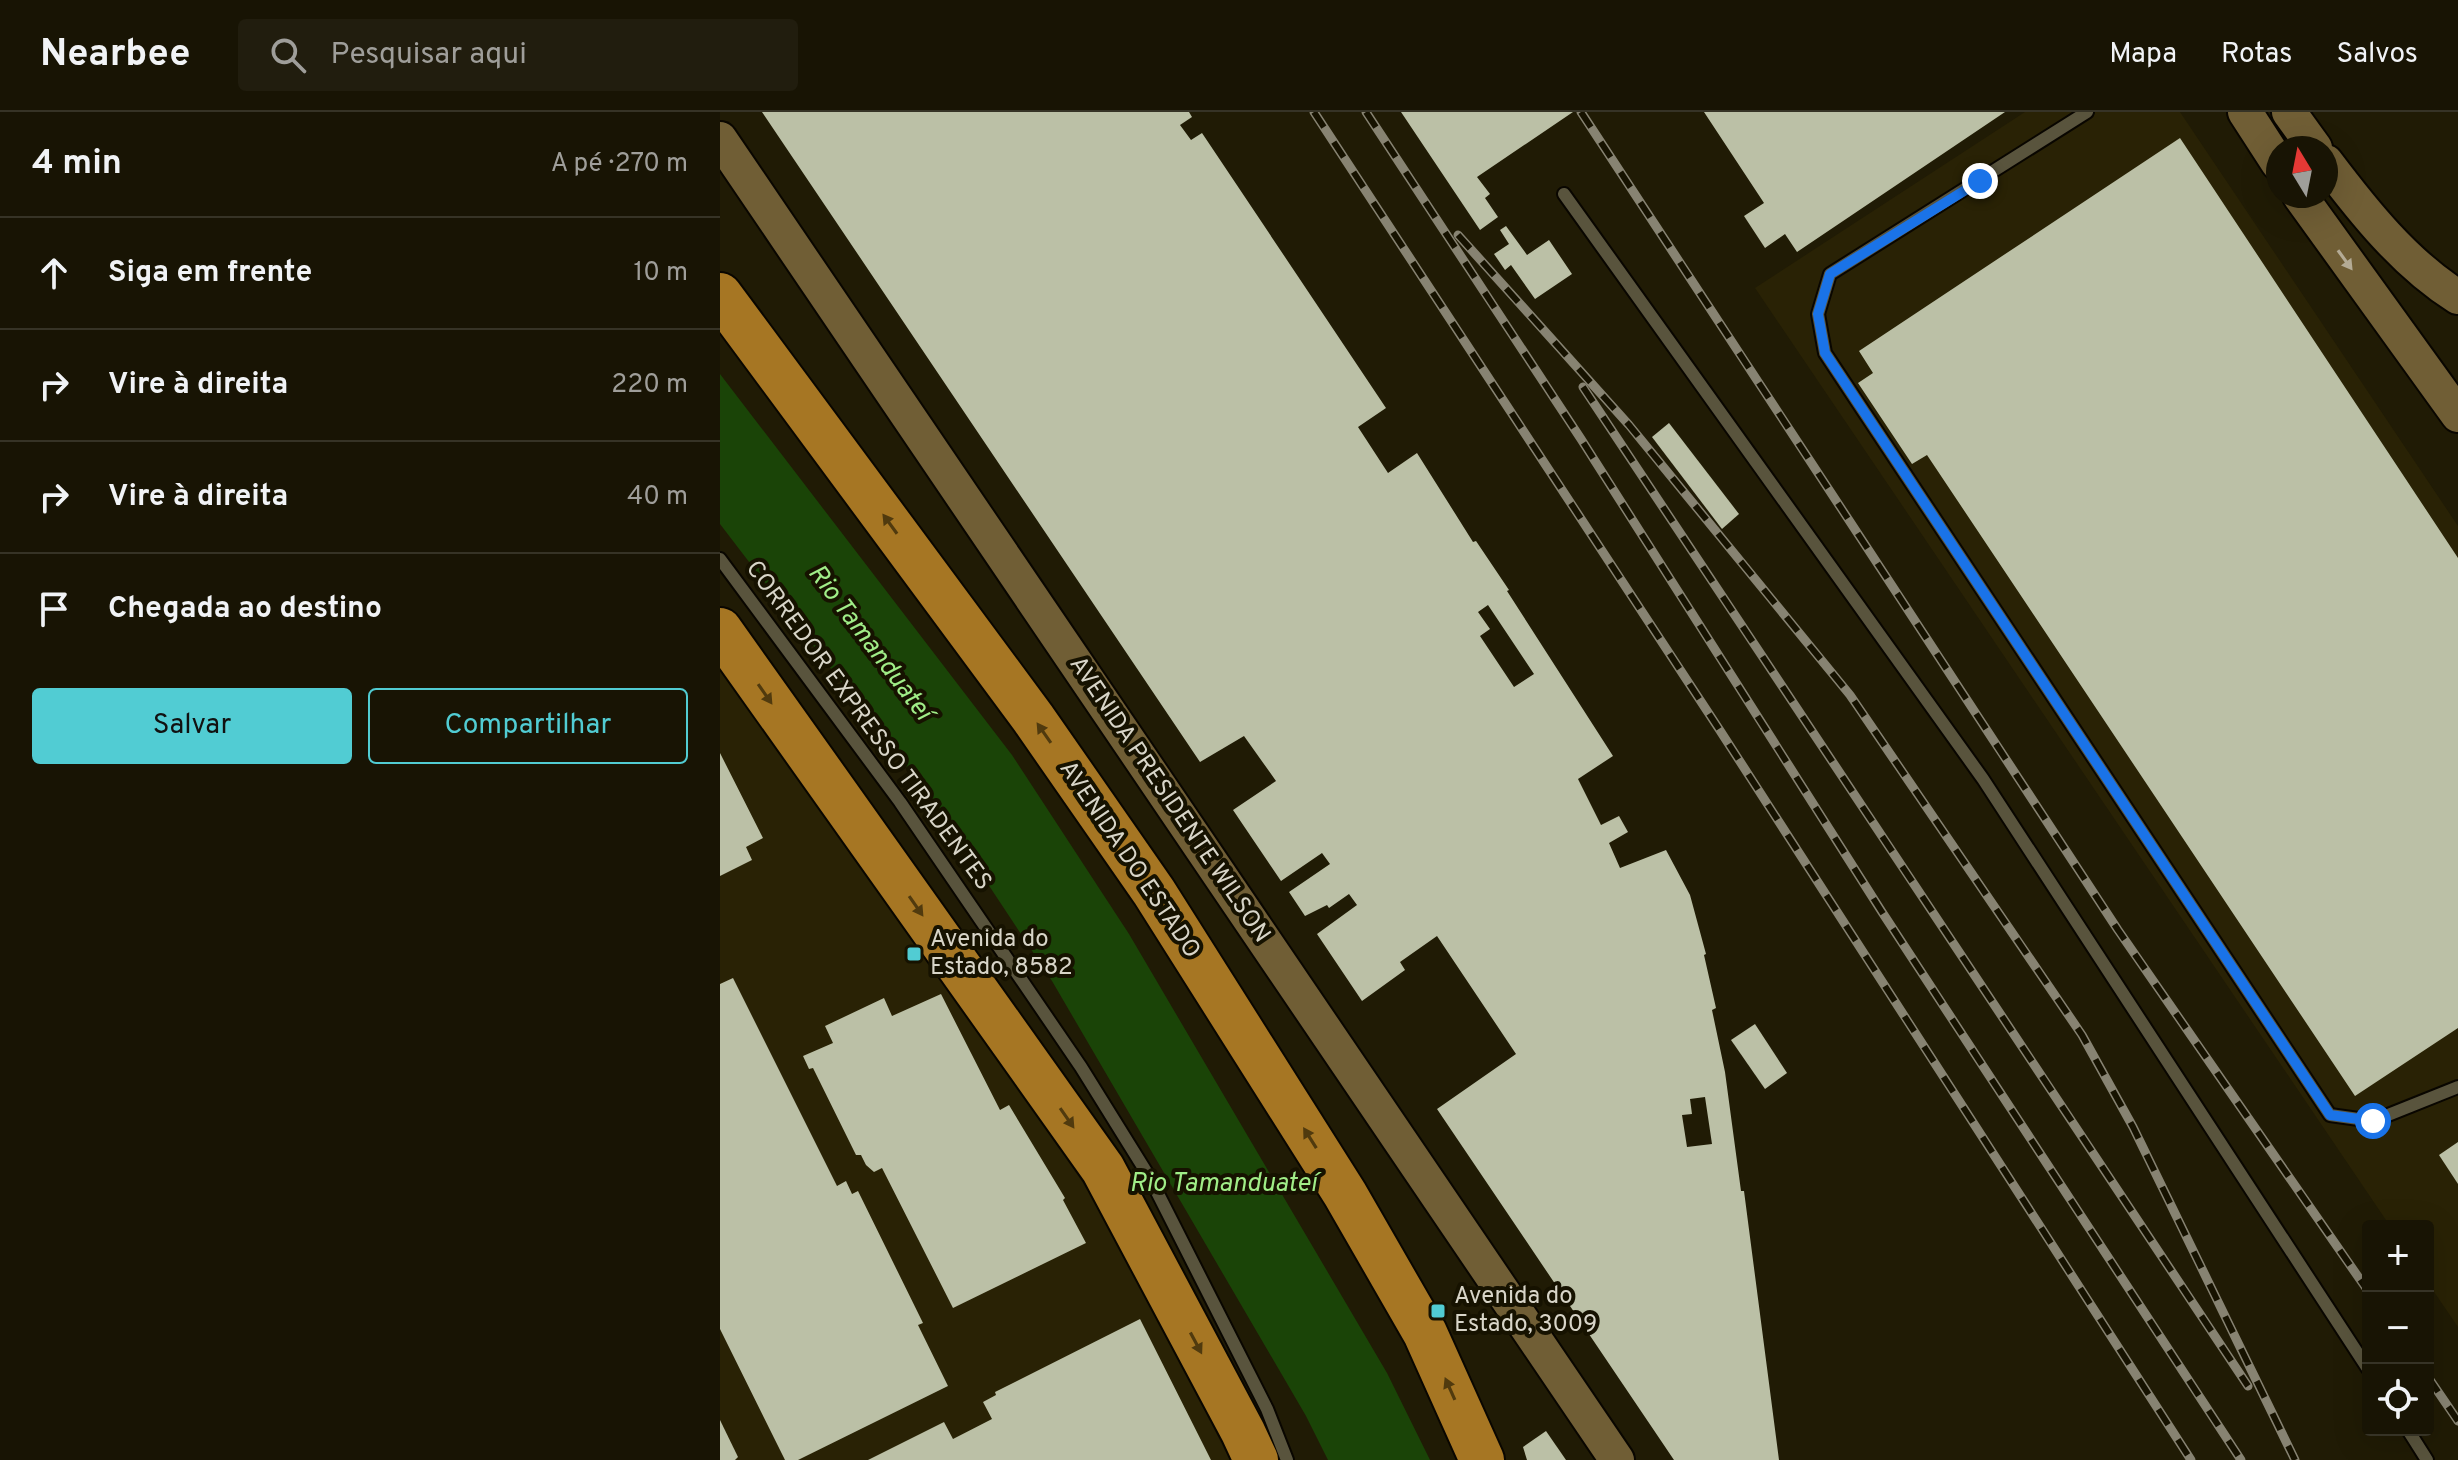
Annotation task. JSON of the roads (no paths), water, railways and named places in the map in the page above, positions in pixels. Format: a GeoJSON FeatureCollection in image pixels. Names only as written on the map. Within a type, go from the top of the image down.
{"type":"FeatureCollection","features":[{"type":"Feature","properties":{"kind":"highway","name":"AVENIDA DO ESTADO"},"geometry":{"type":"LineString","coordinates":[[720,295],[1015,693],[1154,892],[1352,1207],[1425,1333],[1482,1460]]}},
{"type":"Feature","properties":{"kind":"highway"},"geometry":{"type":"LineString","coordinates":[[720,630],[1103,1169],[1256,1460]]}},
{"type":"Feature","properties":{"kind":"main road"},"geometry":{"type":"LineString","coordinates":[[2245,112],[2266,144]]}},
{"type":"Feature","properties":{"kind":"main road"},"geometry":{"type":"LineString","coordinates":[[2289,112],[2306,136]]}},
{"type":"Feature","properties":{"kind":"main road","name":"AVENIDA PRESIDENTE WILSON"},"geometry":{"type":"LineString","coordinates":[[720,139],[1617,1460]]}},
{"type":"Feature","properties":{"kind":"main road"},"geometry":{"type":"LineString","coordinates":[[2338,178],[2355,201],[2401,249],[2458,297]]}},
{"type":"Feature","properties":{"kind":"main road"},"geometry":{"type":"LineString","coordinates":[[2309,208],[2458,415]]}},
{"type":"Feature","properties":{"kind":"lane"},"geometry":{"type":"LineString","coordinates":[[2087,112],[1830,274],[1818,314],[1825,353],[2330,1115],[2373,1121],[2458,1087]]}},
{"type":"Feature","properties":{"kind":"lane"},"geometry":{"type":"LineString","coordinates":[[1564,194],[1983,779],[2365,1364]]}},
{"type":"Feature","properties":{"kind":"lane","name":"CORREDOR EXPRESSO TIRADENTES"},"geometry":{"type":"LineString","coordinates":[[720,559],[900,802],[1089,1080],[1150,1178],[1267,1409],[1287,1460]]}},
{"type":"Feature","properties":{"kind":"lane"},"geometry":{"type":"LineString","coordinates":[[2412,1436],[2427,1460]]}},
{"type":"Feature","properties":{"kind":"water","name":"Rio Tamanduateí"},"geometry":{"type":"Polygon","coordinates":[[[720,374],[1012,755],[1129,934],[1387,1373],[1430,1460],[1328,1460],[1306,1416],[1052,981],[937,807],[720,524],[720,374]]]}},
{"type":"Feature","properties":{"kind":"railway"},"geometry":{"type":"LineString","coordinates":[[1314,112],[1719,729],[2191,1460]]}},
{"type":"Feature","properties":{"kind":"railway"},"geometry":{"type":"LineString","coordinates":[[1366,112],[1581,439],[1882,912],[2241,1460]]}},
{"type":"Feature","properties":{"kind":"railway"},"geometry":{"type":"LineString","coordinates":[[1581,112],[2118,930],[2362,1282]]}},
{"type":"Feature","properties":{"kind":"railway"},"geometry":{"type":"LineString","coordinates":[[1458,235],[1629,425],[1850,695],[2082,1035],[2133,1127],[2295,1460]]}},
{"type":"Feature","properties":{"kind":"railway"},"geometry":{"type":"LineString","coordinates":[[1583,387],[2248,1386]]}},
{"type":"Feature","properties":{"kind":"railway"},"geometry":{"type":"LineString","coordinates":[[2434,1386],[2458,1421]]}},
{"type":"Feature","properties":{"kind":"place","name":"Avenida do Estado, 8582"},"geometry":{"type":"Point","coordinates":[914,954]}},
{"type":"Feature","properties":{"kind":"place","name":"Avenida do Estado, 3009"},"geometry":{"type":"Point","coordinates":[1438,1311]}}]}
